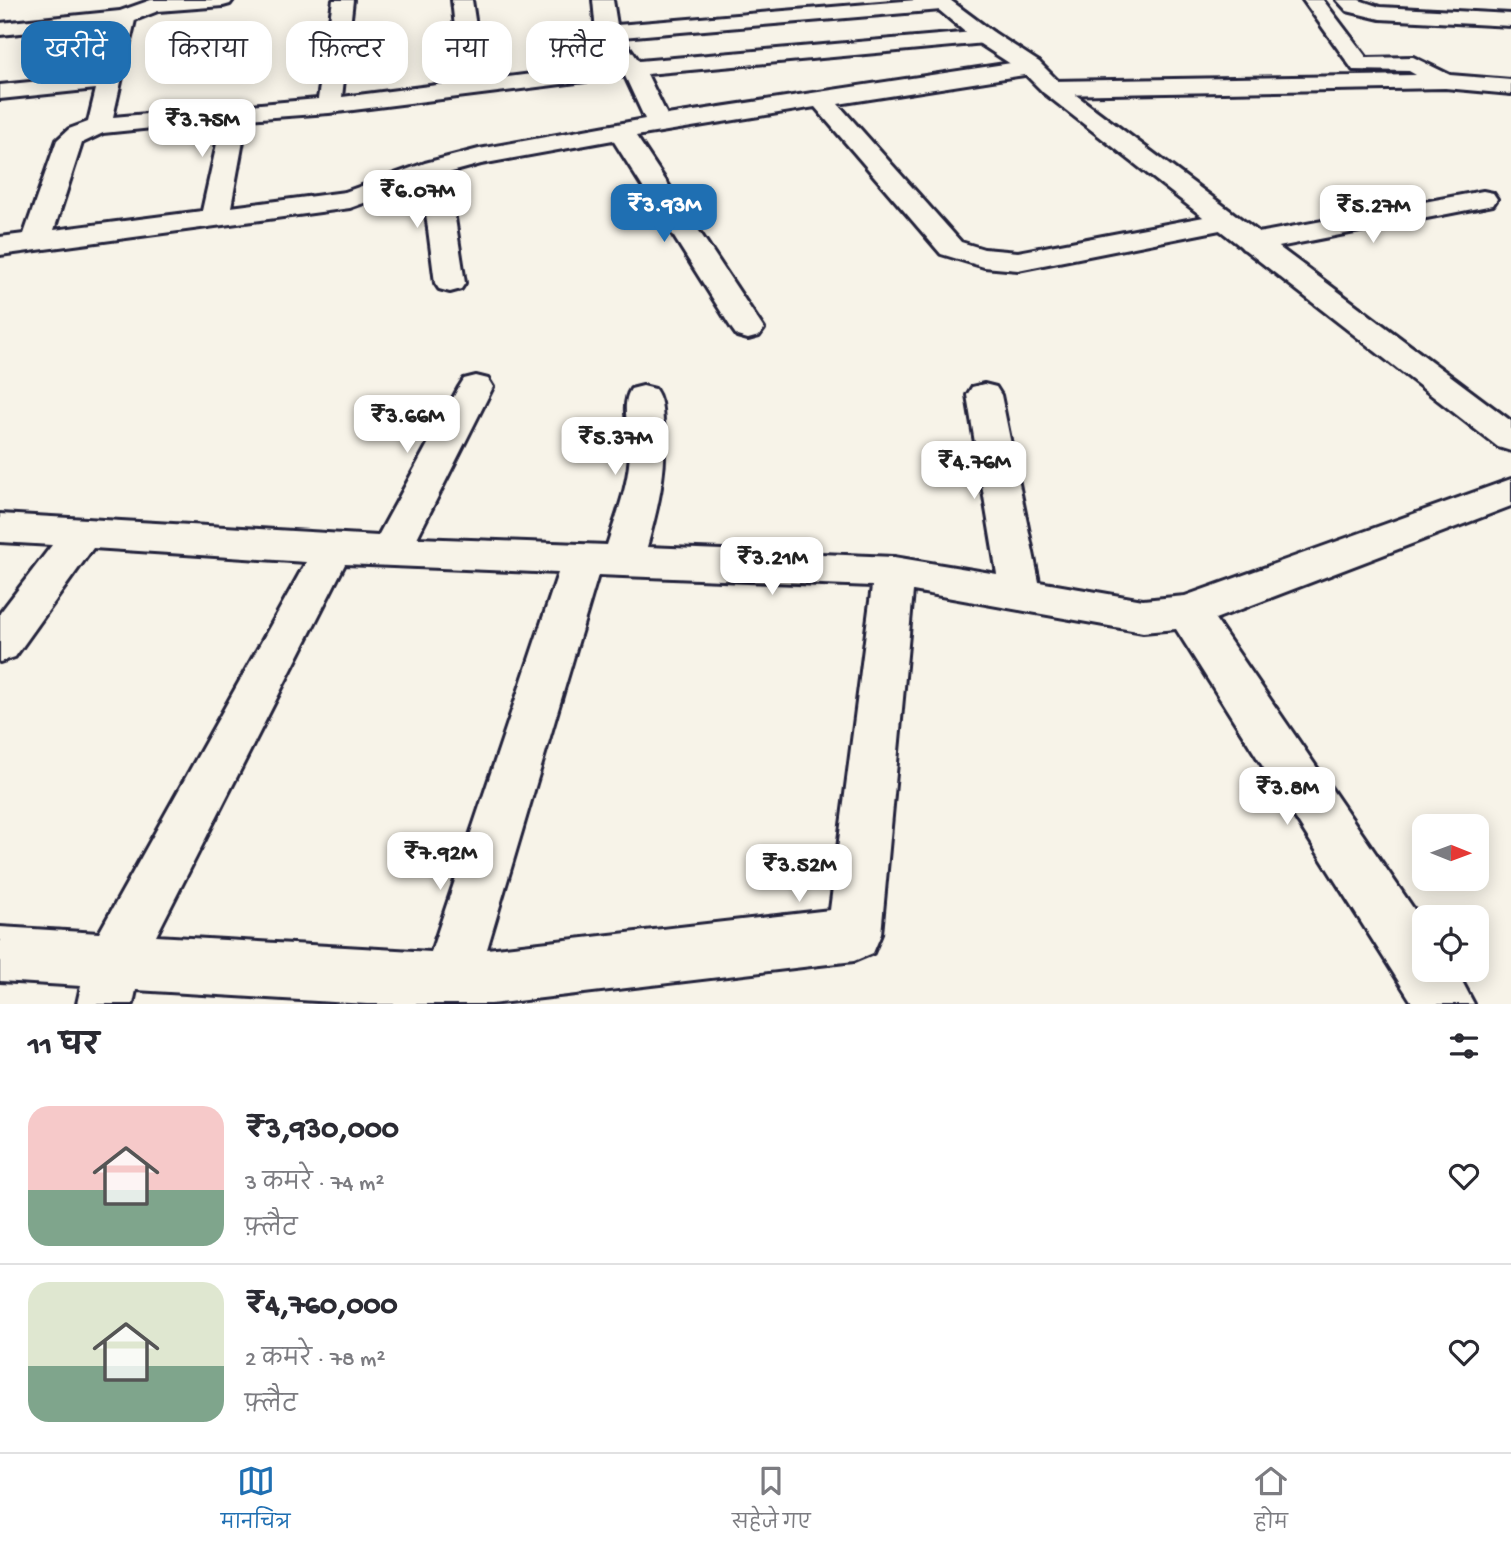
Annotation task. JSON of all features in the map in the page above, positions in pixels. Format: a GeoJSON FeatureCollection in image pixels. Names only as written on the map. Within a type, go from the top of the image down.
{"type":"FeatureCollection","features":[{"type":"Feature","properties":{"kind":"street"},"geometry":{"type":"LineString","coordinates":[[0,29],[125,17],[131,12],[151,6],[223,0]]}},
{"type":"Feature","properties":{"kind":"street"},"geometry":{"type":"LineString","coordinates":[[329,106],[343,0]]}},
{"type":"Feature","properties":{"kind":"street"},"geometry":{"type":"LineString","coordinates":[[462,0],[473,87]]}},
{"type":"Feature","properties":{"kind":"street"},"geometry":{"type":"LineString","coordinates":[[603,0],[606,21]]}},
{"type":"Feature","properties":{"kind":"street"},"geometry":{"type":"LineString","coordinates":[[1313,0],[1361,65],[1413,64],[1446,81]]}},
{"type":"Feature","properties":{"kind":"street"},"geometry":{"type":"LineString","coordinates":[[1348,0],[1354,7],[1380,13],[1511,20]]}},
{"type":"Feature","properties":{"kind":"street"},"geometry":{"type":"LineString","coordinates":[[629,30],[939,2],[1031,67],[1052,88],[1511,439]]}},
{"type":"Feature","properties":{"kind":"street"},"geometry":{"type":"LineString","coordinates":[[124,21],[125,17]]}},
{"type":"Feature","properties":{"kind":"street"},"geometry":{"type":"LineString","coordinates":[[36,240],[70,140],[99,126],[329,106],[632,68],[985,37]]}},
{"type":"Feature","properties":{"kind":"street"},"geometry":{"type":"LineString","coordinates":[[629,64],[659,124]]}},
{"type":"Feature","properties":{"kind":"street"},"geometry":{"type":"LineString","coordinates":[[0,246],[350,200],[434,169],[479,157],[659,124],[823,101],[1031,67]]}},
{"type":"Feature","properties":{"kind":"street"},"geometry":{"type":"LineString","coordinates":[[1052,88],[1446,81],[1511,87]]}},
{"type":"Feature","properties":{"kind":"street"},"geometry":{"type":"LineString","coordinates":[[0,92],[73,84]]}},
{"type":"Feature","properties":{"kind":"street"},"geometry":{"type":"LineString","coordinates":[[99,126],[109,84]]}},
{"type":"Feature","properties":{"kind":"street"},"geometry":{"type":"LineString","coordinates":[[823,101],[951,248],[970,255],[994,261],[1018,261],[1225,221]]}},
{"type":"Feature","properties":{"kind":"street"},"geometry":{"type":"LineString","coordinates":[[215,216],[236,112]]}},
{"type":"Feature","properties":{"kind":"street"},"geometry":{"type":"LineString","coordinates":[[621,132],[748,329]]}},
{"type":"Feature","properties":{"kind":"street"},"geometry":{"type":"LineString","coordinates":[[434,169],[450,283]]}},
{"type":"Feature","properties":{"kind":"street"},"geometry":{"type":"LineString","coordinates":[[1253,243],[1483,199]]}},
{"type":"Feature","properties":{"kind":"street"},"geometry":{"type":"LineString","coordinates":[[390,551],[476,387]]}},
{"type":"Feature","properties":{"kind":"street"},"geometry":{"type":"LineString","coordinates":[[984,395],[1021,595]]}},
{"type":"Feature","properties":{"kind":"street"},"geometry":{"type":"LineString","coordinates":[[449,981],[603,559],[643,494],[649,450],[643,397]]}},
{"type":"Feature","properties":{"kind":"street"},"geometry":{"type":"LineString","coordinates":[[0,527],[333,549],[894,572],[1143,616],[1187,612],[1511,492]]}},
{"type":"Feature","properties":{"kind":"street"},"geometry":{"type":"LineString","coordinates":[[0,645],[82,534]]}},
{"type":"Feature","properties":{"kind":"street"},"geometry":{"type":"LineString","coordinates":[[109,982],[333,549]]}},
{"type":"Feature","properties":{"kind":"street"},"geometry":{"type":"LineString","coordinates":[[0,954],[109,982],[449,981],[853,934],[894,572]]}},
{"type":"Feature","properties":{"kind":"street"},"geometry":{"type":"LineString","coordinates":[[1187,612],[1446,1004]]}}]}
